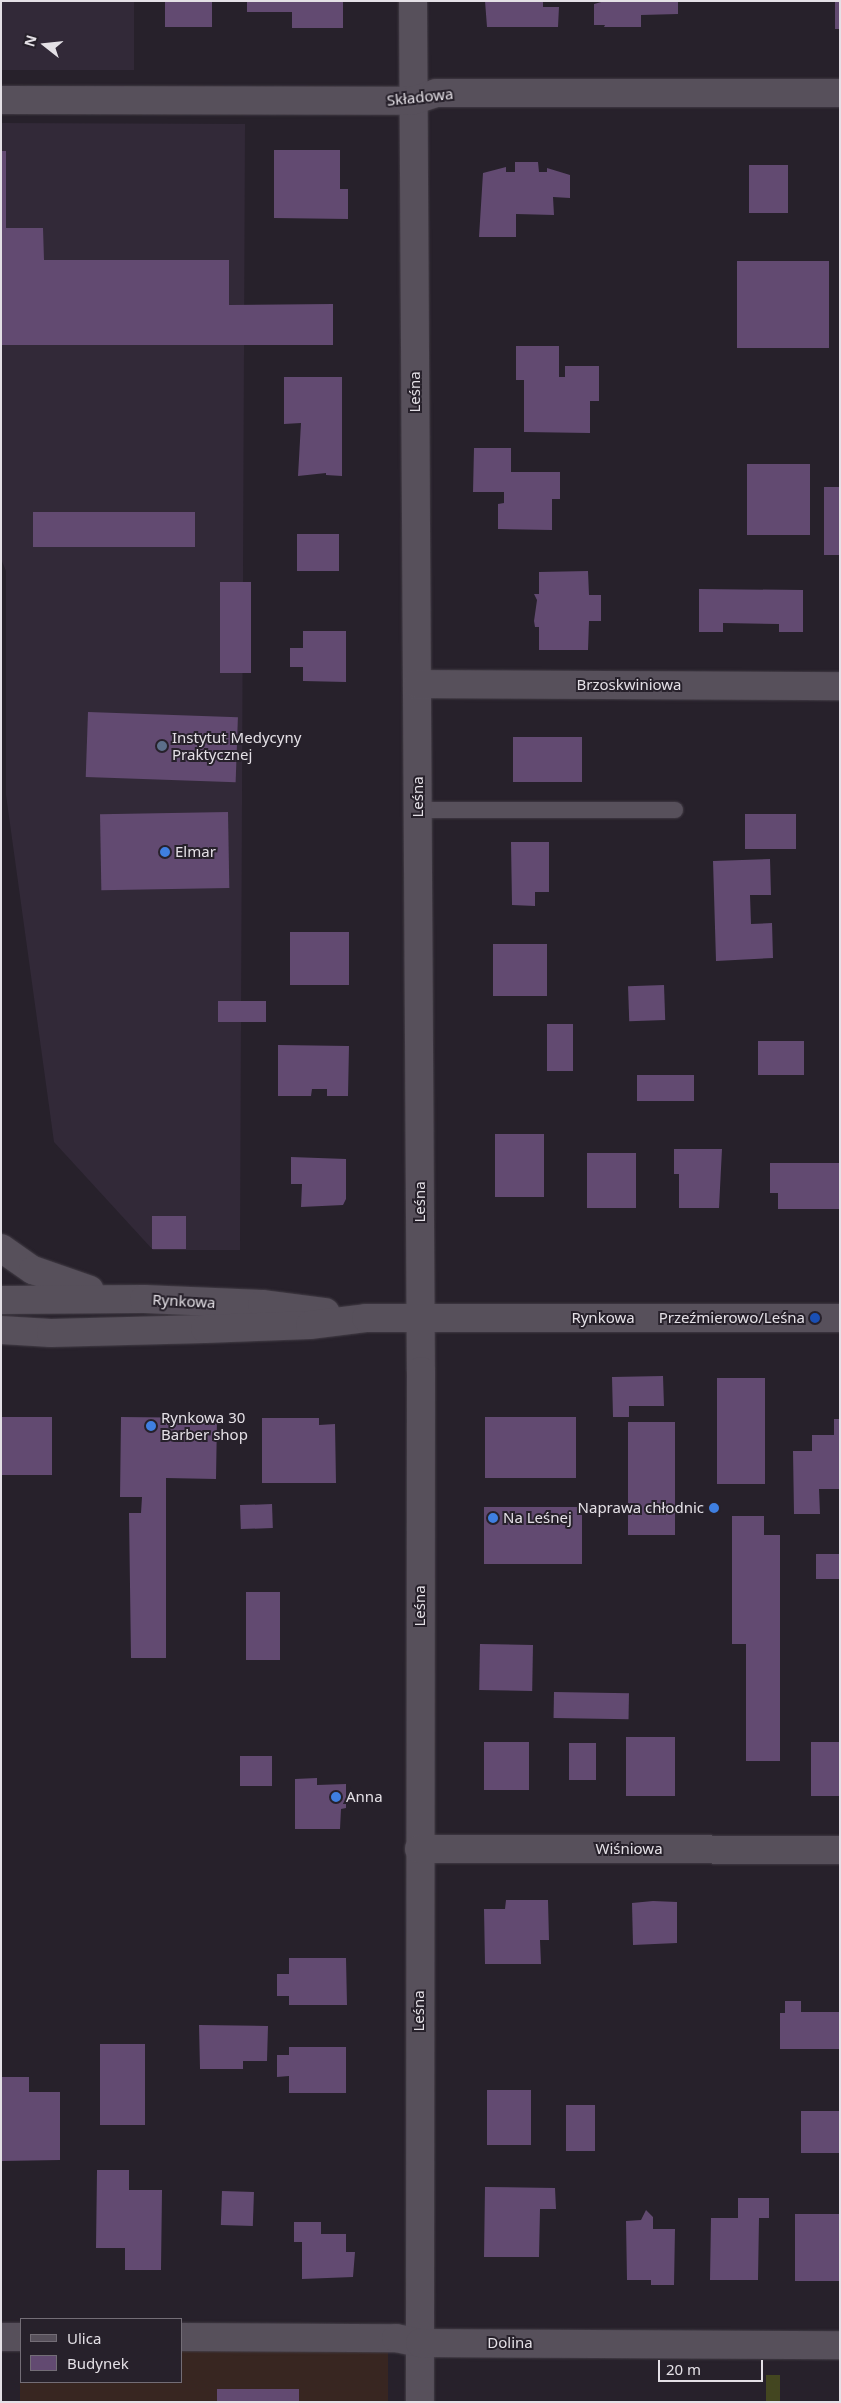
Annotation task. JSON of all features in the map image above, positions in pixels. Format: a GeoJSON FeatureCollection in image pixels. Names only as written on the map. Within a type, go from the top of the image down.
{"type":"FeatureCollection","features":[{"type":"Feature","properties":{"kind":"street","name":"Leśna"},"geometry":{"type":"LineString","coordinates":[[413,1],[412,101],[421,1318],[419,1849],[420,2402]]}},
{"type":"Feature","properties":{"kind":"street","name":"Składowa"},"geometry":{"type":"LineString","coordinates":[[1,100],[412,101],[436,93],[840,93]]}},
{"type":"Feature","properties":{"kind":"street","name":"Brzoskwiniowa"},"geometry":{"type":"LineString","coordinates":[[417,684],[840,686]]}},
{"type":"Feature","properties":{"kind":"street"},"geometry":{"type":"LineString","coordinates":[[1,1248],[20,1262],[56,1281],[106,1294],[144,1299]]}},
{"type":"Feature","properties":{"kind":"street","name":"Rynkowa"},"geometry":{"type":"LineString","coordinates":[[1,1300],[144,1299],[283,1306],[366,1318]]}},
{"type":"Feature","properties":{"kind":"street","name":"Rynkowa"},"geometry":{"type":"LineString","coordinates":[[1,1330],[51,1333],[205,1329],[310,1325],[366,1318],[840,1318]]}},
{"type":"Feature","properties":{"kind":"street","name":"Wiśniowa"},"geometry":{"type":"LineString","coordinates":[[419,1849],[840,1850]]}},
{"type":"Feature","properties":{"kind":"street"},"geometry":{"type":"LineString","coordinates":[[1,2337],[20,2337]]}},
{"type":"Feature","properties":{"kind":"street","name":"Dolina"},"geometry":{"type":"LineString","coordinates":[[182,2337],[396,2338],[420,2343],[840,2345]]}},
{"type":"Feature","properties":{"kind":"lane"},"geometry":{"type":"LineString","coordinates":[[418,810],[675,810]]}},
{"type":"Feature","properties":{"kind":"shaded area"},"geometry":{"type":"Polygon","coordinates":[[[1,1],[134,1],[134,70],[1,70],[1,1]]]}},
{"type":"Feature","properties":{"kind":"shaded area"},"geometry":{"type":"Polygon","coordinates":[[[1,123],[245,124],[240,1250],[153,1250],[54,1142],[6,795],[6,571],[1,559],[1,123]]]}},
{"type":"Feature","properties":{"kind":"shaded area"},"geometry":{"type":"Polygon","coordinates":[[[182,2347],[388,2348],[388,2402],[20,2402],[20,2383],[182,2383],[182,2347]]]}},
{"type":"Feature","properties":{"kind":"green space"},"geometry":{"type":"Polygon","coordinates":[[[766,2375],[780,2375],[780,2402],[766,2402],[766,2375]]]}},
{"type":"Feature","properties":{"kind":"building"},"geometry":{"type":"Polygon","coordinates":[[[165,1],[212,1],[212,27],[165,27],[165,1]]]}},
{"type":"Feature","properties":{"kind":"building"},"geometry":{"type":"Polygon","coordinates":[[[247,1],[343,1],[343,28],[292,28],[292,12],[247,12],[247,1]]]}},
{"type":"Feature","properties":{"kind":"building"},"geometry":{"type":"Polygon","coordinates":[[[485,1],[543,1],[543,7],[559,7],[558,27],[487,27],[485,1]]]}},
{"type":"Feature","properties":{"kind":"building"},"geometry":{"type":"Polygon","coordinates":[[[605,1],[678,1],[678,14],[641,15],[641,27],[604,27],[605,25],[594,25],[594,4],[605,1]]]}},
{"type":"Feature","properties":{"kind":"building"},"geometry":{"type":"Polygon","coordinates":[[[835,1],[840,1],[840,29],[835,29],[835,1]]]}},
{"type":"Feature","properties":{"kind":"building"},"geometry":{"type":"Polygon","coordinates":[[[274,150],[340,150],[340,189],[348,189],[348,219],[274,218],[274,150]]]}},
{"type":"Feature","properties":{"kind":"building"},"geometry":{"type":"Polygon","coordinates":[[[1,151],[6,151],[6,228],[43,228],[44,260],[229,260],[229,305],[333,304],[333,345],[1,345],[1,151]]]}},
{"type":"Feature","properties":{"kind":"building"},"geometry":{"type":"Polygon","coordinates":[[[515,162],[538,162],[539,172],[547,172],[547,168],[570,175],[570,198],[553,197],[554,215],[516,214],[516,237],[479,237],[483,173],[506,167],[506,172],[515,172],[515,162]]]}},
{"type":"Feature","properties":{"kind":"building"},"geometry":{"type":"Polygon","coordinates":[[[749,165],[788,165],[788,213],[749,213],[749,165]]]}},
{"type":"Feature","properties":{"kind":"building"},"geometry":{"type":"Polygon","coordinates":[[[737,261],[829,261],[829,348],[737,348],[737,261]]]}},
{"type":"Feature","properties":{"kind":"building"},"geometry":{"type":"Polygon","coordinates":[[[516,346],[559,346],[559,377],[565,377],[565,366],[599,366],[599,401],[590,401],[590,433],[524,432],[524,380],[516,380],[516,346]]]}},
{"type":"Feature","properties":{"kind":"building"},"geometry":{"type":"Polygon","coordinates":[[[284,377],[342,377],[342,476],[326,475],[326,473],[298,476],[301,423],[284,424],[284,377]]]}},
{"type":"Feature","properties":{"kind":"building"},"geometry":{"type":"Polygon","coordinates":[[[474,448],[511,448],[511,472],[560,472],[560,499],[552,499],[552,530],[498,529],[498,504],[504,503],[504,492],[473,492],[474,448]]]}},
{"type":"Feature","properties":{"kind":"building"},"geometry":{"type":"Polygon","coordinates":[[[747,464],[810,464],[810,535],[747,535],[747,464]]]}},
{"type":"Feature","properties":{"kind":"building"},"geometry":{"type":"Polygon","coordinates":[[[824,487],[840,487],[840,555],[824,555],[824,487]]]}},
{"type":"Feature","properties":{"kind":"building"},"geometry":{"type":"Polygon","coordinates":[[[33,512],[195,512],[195,547],[33,547],[33,512]]]}},
{"type":"Feature","properties":{"kind":"building"},"geometry":{"type":"Polygon","coordinates":[[[297,534],[339,534],[339,571],[297,571],[297,534]]]}},
{"type":"Feature","properties":{"kind":"building"},"geometry":{"type":"Polygon","coordinates":[[[588,571],[589,595],[601,595],[601,621],[589,621],[588,650],[539,650],[539,627],[535,627],[534,621],[537,600],[534,594],[539,594],[539,572],[588,571]]]}},
{"type":"Feature","properties":{"kind":"building"},"geometry":{"type":"Polygon","coordinates":[[[220,582],[251,582],[251,673],[220,673],[220,582]]]}},
{"type":"Feature","properties":{"kind":"building"},"geometry":{"type":"Polygon","coordinates":[[[699,589],[803,590],[803,632],[779,632],[779,624],[723,623],[723,632],[699,632],[699,589]]]}},
{"type":"Feature","properties":{"kind":"building"},"geometry":{"type":"Polygon","coordinates":[[[303,631],[346,631],[346,682],[303,681],[303,667],[290,667],[290,648],[303,648],[303,631]]]}},
{"type":"Feature","properties":{"kind":"building","name":"Instytut Medycyny Praktycznej"},"geometry":{"type":"Polygon","coordinates":[[[88,712],[238,717],[236,782],[86,777],[88,712]]]}},
{"type":"Feature","properties":{"kind":"building"},"geometry":{"type":"Polygon","coordinates":[[[513,737],[582,737],[582,782],[513,782],[513,737]]]}},
{"type":"Feature","properties":{"kind":"building","name":"Elmar"},"geometry":{"type":"Polygon","coordinates":[[[228,812],[229,888],[101,890],[100,814],[228,812]]]}},
{"type":"Feature","properties":{"kind":"building"},"geometry":{"type":"Polygon","coordinates":[[[745,814],[796,814],[796,849],[745,849],[745,814]]]}},
{"type":"Feature","properties":{"kind":"building"},"geometry":{"type":"Polygon","coordinates":[[[511,842],[549,842],[549,892],[535,892],[535,906],[512,905],[511,842]]]}},
{"type":"Feature","properties":{"kind":"building"},"geometry":{"type":"Polygon","coordinates":[[[770,859],[771,895],[750,895],[751,924],[772,923],[773,958],[716,961],[713,861],[770,859]]]}},
{"type":"Feature","properties":{"kind":"building"},"geometry":{"type":"Polygon","coordinates":[[[290,932],[349,932],[349,985],[290,985],[290,932]]]}},
{"type":"Feature","properties":{"kind":"building"},"geometry":{"type":"Polygon","coordinates":[[[493,944],[547,944],[547,996],[493,996],[493,944]]]}},
{"type":"Feature","properties":{"kind":"building"},"geometry":{"type":"Polygon","coordinates":[[[664,985],[665,1020],[629,1021],[628,986],[664,985]]]}},
{"type":"Feature","properties":{"kind":"building"},"geometry":{"type":"Polygon","coordinates":[[[218,1001],[266,1001],[266,1022],[218,1022],[218,1001]]]}},
{"type":"Feature","properties":{"kind":"building"},"geometry":{"type":"Polygon","coordinates":[[[547,1024],[573,1024],[573,1071],[547,1071],[547,1024]]]}},
{"type":"Feature","properties":{"kind":"building"},"geometry":{"type":"Polygon","coordinates":[[[758,1041],[804,1041],[804,1075],[758,1075],[758,1041]]]}},
{"type":"Feature","properties":{"kind":"building"},"geometry":{"type":"Polygon","coordinates":[[[278,1045],[349,1046],[348,1096],[327,1096],[327,1089],[312,1089],[311,1096],[278,1096],[278,1045]]]}},
{"type":"Feature","properties":{"kind":"building"},"geometry":{"type":"Polygon","coordinates":[[[637,1075],[694,1075],[694,1101],[637,1101],[637,1075]]]}},
{"type":"Feature","properties":{"kind":"building"},"geometry":{"type":"Polygon","coordinates":[[[495,1134],[544,1134],[544,1197],[495,1197],[495,1134]]]}},
{"type":"Feature","properties":{"kind":"building"},"geometry":{"type":"Polygon","coordinates":[[[674,1149],[722,1149],[719,1208],[679,1208],[679,1174],[674,1174],[674,1149]]]}},
{"type":"Feature","properties":{"kind":"building"},"geometry":{"type":"Polygon","coordinates":[[[587,1153],[636,1153],[636,1208],[587,1208],[587,1153]]]}},
{"type":"Feature","properties":{"kind":"building"},"geometry":{"type":"Polygon","coordinates":[[[291,1157],[346,1159],[346,1199],[343,1205],[301,1207],[302,1184],[291,1184],[291,1157]]]}},
{"type":"Feature","properties":{"kind":"building"},"geometry":{"type":"Polygon","coordinates":[[[770,1163],[840,1163],[840,1209],[778,1209],[778,1193],[770,1193],[770,1163]]]}},
{"type":"Feature","properties":{"kind":"building"},"geometry":{"type":"Polygon","coordinates":[[[152,1216],[186,1216],[186,1249],[152,1249],[152,1216]]]}},
{"type":"Feature","properties":{"kind":"building"},"geometry":{"type":"Polygon","coordinates":[[[663,1376],[664,1406],[629,1406],[629,1417],[613,1417],[612,1377],[663,1376]]]}},
{"type":"Feature","properties":{"kind":"building"},"geometry":{"type":"Polygon","coordinates":[[[717,1378],[765,1378],[765,1484],[717,1484],[717,1378]]]}},
{"type":"Feature","properties":{"kind":"building"},"geometry":{"type":"Polygon","coordinates":[[[1,1417],[52,1417],[52,1475],[1,1475],[1,1417]]]}},
{"type":"Feature","properties":{"kind":"building"},"geometry":{"type":"Polygon","coordinates":[[[121,1417],[217,1418],[216,1479],[166,1478],[166,1658],[131,1658],[129,1513],[141,1513],[142,1497],[120,1497],[121,1417]]]}},
{"type":"Feature","properties":{"kind":"building"},"geometry":{"type":"Polygon","coordinates":[[[485,1417],[576,1417],[576,1478],[485,1478],[485,1417]]]}},
{"type":"Feature","properties":{"kind":"building"},"geometry":{"type":"Polygon","coordinates":[[[262,1418],[319,1418],[319,1425],[335,1424],[336,1483],[262,1483],[262,1418]]]}},
{"type":"Feature","properties":{"kind":"building"},"geometry":{"type":"Polygon","coordinates":[[[834,1419],[840,1419],[840,1489],[819,1489],[820,1514],[794,1514],[793,1451],[812,1451],[812,1435],[834,1435],[834,1419]]]}},
{"type":"Feature","properties":{"kind":"building"},"geometry":{"type":"Polygon","coordinates":[[[628,1422],[675,1422],[675,1535],[628,1535],[628,1422]]]}},
{"type":"Feature","properties":{"kind":"building"},"geometry":{"type":"Polygon","coordinates":[[[272,1504],[273,1528],[241,1529],[240,1505],[272,1504]]]}},
{"type":"Feature","properties":{"kind":"building"},"geometry":{"type":"Polygon","coordinates":[[[484,1507],[582,1507],[582,1564],[484,1564],[484,1507]]]}},
{"type":"Feature","properties":{"kind":"building"},"geometry":{"type":"Polygon","coordinates":[[[732,1516],[764,1516],[764,1535],[780,1535],[780,1761],[746,1761],[746,1644],[732,1644],[732,1516]]]}},
{"type":"Feature","properties":{"kind":"building"},"geometry":{"type":"Polygon","coordinates":[[[816,1554],[840,1554],[840,1579],[816,1579],[816,1554]]]}},
{"type":"Feature","properties":{"kind":"building"},"geometry":{"type":"Polygon","coordinates":[[[246,1592],[280,1592],[280,1660],[246,1660],[246,1592]]]}},
{"type":"Feature","properties":{"kind":"building"},"geometry":{"type":"Polygon","coordinates":[[[480,1644],[533,1645],[532,1691],[479,1690],[480,1644]]]}},
{"type":"Feature","properties":{"kind":"building"},"geometry":{"type":"Polygon","coordinates":[[[554,1692],[629,1693],[629,1719],[554,1718],[554,1692]]]}},
{"type":"Feature","properties":{"kind":"building"},"geometry":{"type":"Polygon","coordinates":[[[626,1737],[675,1737],[675,1796],[626,1796],[626,1737]]]}},
{"type":"Feature","properties":{"kind":"building"},"geometry":{"type":"Polygon","coordinates":[[[484,1742],[529,1742],[529,1790],[484,1790],[484,1742]]]}},
{"type":"Feature","properties":{"kind":"building"},"geometry":{"type":"Polygon","coordinates":[[[811,1742],[840,1742],[840,1796],[811,1796],[811,1742]]]}},
{"type":"Feature","properties":{"kind":"building"},"geometry":{"type":"Polygon","coordinates":[[[569,1743],[596,1743],[596,1780],[569,1780],[569,1743]]]}},
{"type":"Feature","properties":{"kind":"building"},"geometry":{"type":"Polygon","coordinates":[[[240,1756],[272,1756],[272,1786],[240,1786],[240,1756]]]}},
{"type":"Feature","properties":{"kind":"building"},"geometry":{"type":"Polygon","coordinates":[[[317,1778],[317,1785],[346,1784],[346,1808],[341,1809],[340,1829],[295,1829],[295,1779],[317,1778]]]}},
{"type":"Feature","properties":{"kind":"building"},"geometry":{"type":"Polygon","coordinates":[[[506,1900],[548,1900],[549,1940],[540,1940],[541,1964],[485,1964],[484,1909],[505,1909],[506,1900]]]}},
{"type":"Feature","properties":{"kind":"building"},"geometry":{"type":"Polygon","coordinates":[[[653,1901],[677,1902],[677,1943],[633,1945],[632,1903],[653,1901]]]}},
{"type":"Feature","properties":{"kind":"building"},"geometry":{"type":"Polygon","coordinates":[[[289,1958],[346,1958],[347,2005],[289,2005],[289,1996],[277,1996],[277,1974],[289,1974],[289,1958]]]}},
{"type":"Feature","properties":{"kind":"building"},"geometry":{"type":"Polygon","coordinates":[[[785,2001],[801,2001],[801,2012],[840,2012],[840,2049],[780,2049],[780,2013],[785,2013],[785,2001]]]}},
{"type":"Feature","properties":{"kind":"building"},"geometry":{"type":"Polygon","coordinates":[[[199,2025],[268,2026],[267,2061],[243,2061],[243,2069],[200,2069],[199,2025]]]}},
{"type":"Feature","properties":{"kind":"building"},"geometry":{"type":"Polygon","coordinates":[[[100,2044],[145,2044],[145,2125],[100,2125],[100,2044]]]}},
{"type":"Feature","properties":{"kind":"building"},"geometry":{"type":"Polygon","coordinates":[[[289,2047],[346,2047],[346,2093],[289,2093],[289,2076],[277,2077],[277,2055],[289,2055],[289,2047]]]}},
{"type":"Feature","properties":{"kind":"building"},"geometry":{"type":"Polygon","coordinates":[[[1,2077],[29,2077],[29,2092],[60,2092],[60,2160],[1,2161],[1,2077]]]}},
{"type":"Feature","properties":{"kind":"building"},"geometry":{"type":"Polygon","coordinates":[[[487,2090],[531,2090],[531,2145],[487,2145],[487,2090]]]}},
{"type":"Feature","properties":{"kind":"building"},"geometry":{"type":"Polygon","coordinates":[[[566,2105],[595,2105],[595,2151],[566,2151],[566,2105]]]}},
{"type":"Feature","properties":{"kind":"building"},"geometry":{"type":"Polygon","coordinates":[[[801,2111],[840,2111],[840,2153],[801,2153],[801,2111]]]}},
{"type":"Feature","properties":{"kind":"building"},"geometry":{"type":"Polygon","coordinates":[[[97,2170],[129,2170],[129,2190],[162,2190],[161,2270],[125,2270],[125,2248],[96,2248],[97,2170]]]}},
{"type":"Feature","properties":{"kind":"building"},"geometry":{"type":"Polygon","coordinates":[[[485,2187],[555,2188],[556,2209],[540,2209],[539,2257],[484,2257],[485,2187]]]}},
{"type":"Feature","properties":{"kind":"building"},"geometry":{"type":"Polygon","coordinates":[[[222,2191],[254,2192],[253,2226],[221,2225],[222,2191]]]}},
{"type":"Feature","properties":{"kind":"building"},"geometry":{"type":"Polygon","coordinates":[[[738,2198],[769,2198],[769,2218],[759,2218],[758,2280],[710,2280],[711,2218],[738,2218],[738,2198]]]}},
{"type":"Feature","properties":{"kind":"building"},"geometry":{"type":"Polygon","coordinates":[[[646,2210],[653,2217],[653,2229],[675,2229],[674,2285],[651,2285],[651,2280],[627,2280],[626,2221],[641,2220],[646,2210]]]}},
{"type":"Feature","properties":{"kind":"building"},"geometry":{"type":"Polygon","coordinates":[[[795,2214],[840,2214],[840,2281],[795,2281],[795,2214]]]}},
{"type":"Feature","properties":{"kind":"building"},"geometry":{"type":"Polygon","coordinates":[[[294,2222],[321,2222],[321,2234],[346,2234],[346,2252],[355,2252],[353,2277],[302,2279],[302,2242],[294,2242],[294,2222]]]}},
{"type":"Feature","properties":{"kind":"building"},"geometry":{"type":"Polygon","coordinates":[[[217,2389],[299,2389],[299,2402],[217,2402],[217,2389]]]}},
{"type":"Feature","properties":{"kind":"place","name":"Instytut Medycyny Praktycznej"},"geometry":{"type":"Point","coordinates":[162,746]}},
{"type":"Feature","properties":{"kind":"place","name":"Elmar"},"geometry":{"type":"Point","coordinates":[165,852]}},
{"type":"Feature","properties":{"kind":"place","name":"Przeźmierowo/Leśna"},"geometry":{"type":"Point","coordinates":[815,1318]}},
{"type":"Feature","properties":{"kind":"place","name":"Rynkowa 30 Barber shop"},"geometry":{"type":"Point","coordinates":[151,1426]}},
{"type":"Feature","properties":{"kind":"place","name":"Naprawa chłodnic"},"geometry":{"type":"Point","coordinates":[714,1508]}},
{"type":"Feature","properties":{"kind":"place","name":"Na Leśnej"},"geometry":{"type":"Point","coordinates":[493,1518]}},
{"type":"Feature","properties":{"kind":"place","name":"Anna"},"geometry":{"type":"Point","coordinates":[336,1797]}}]}
